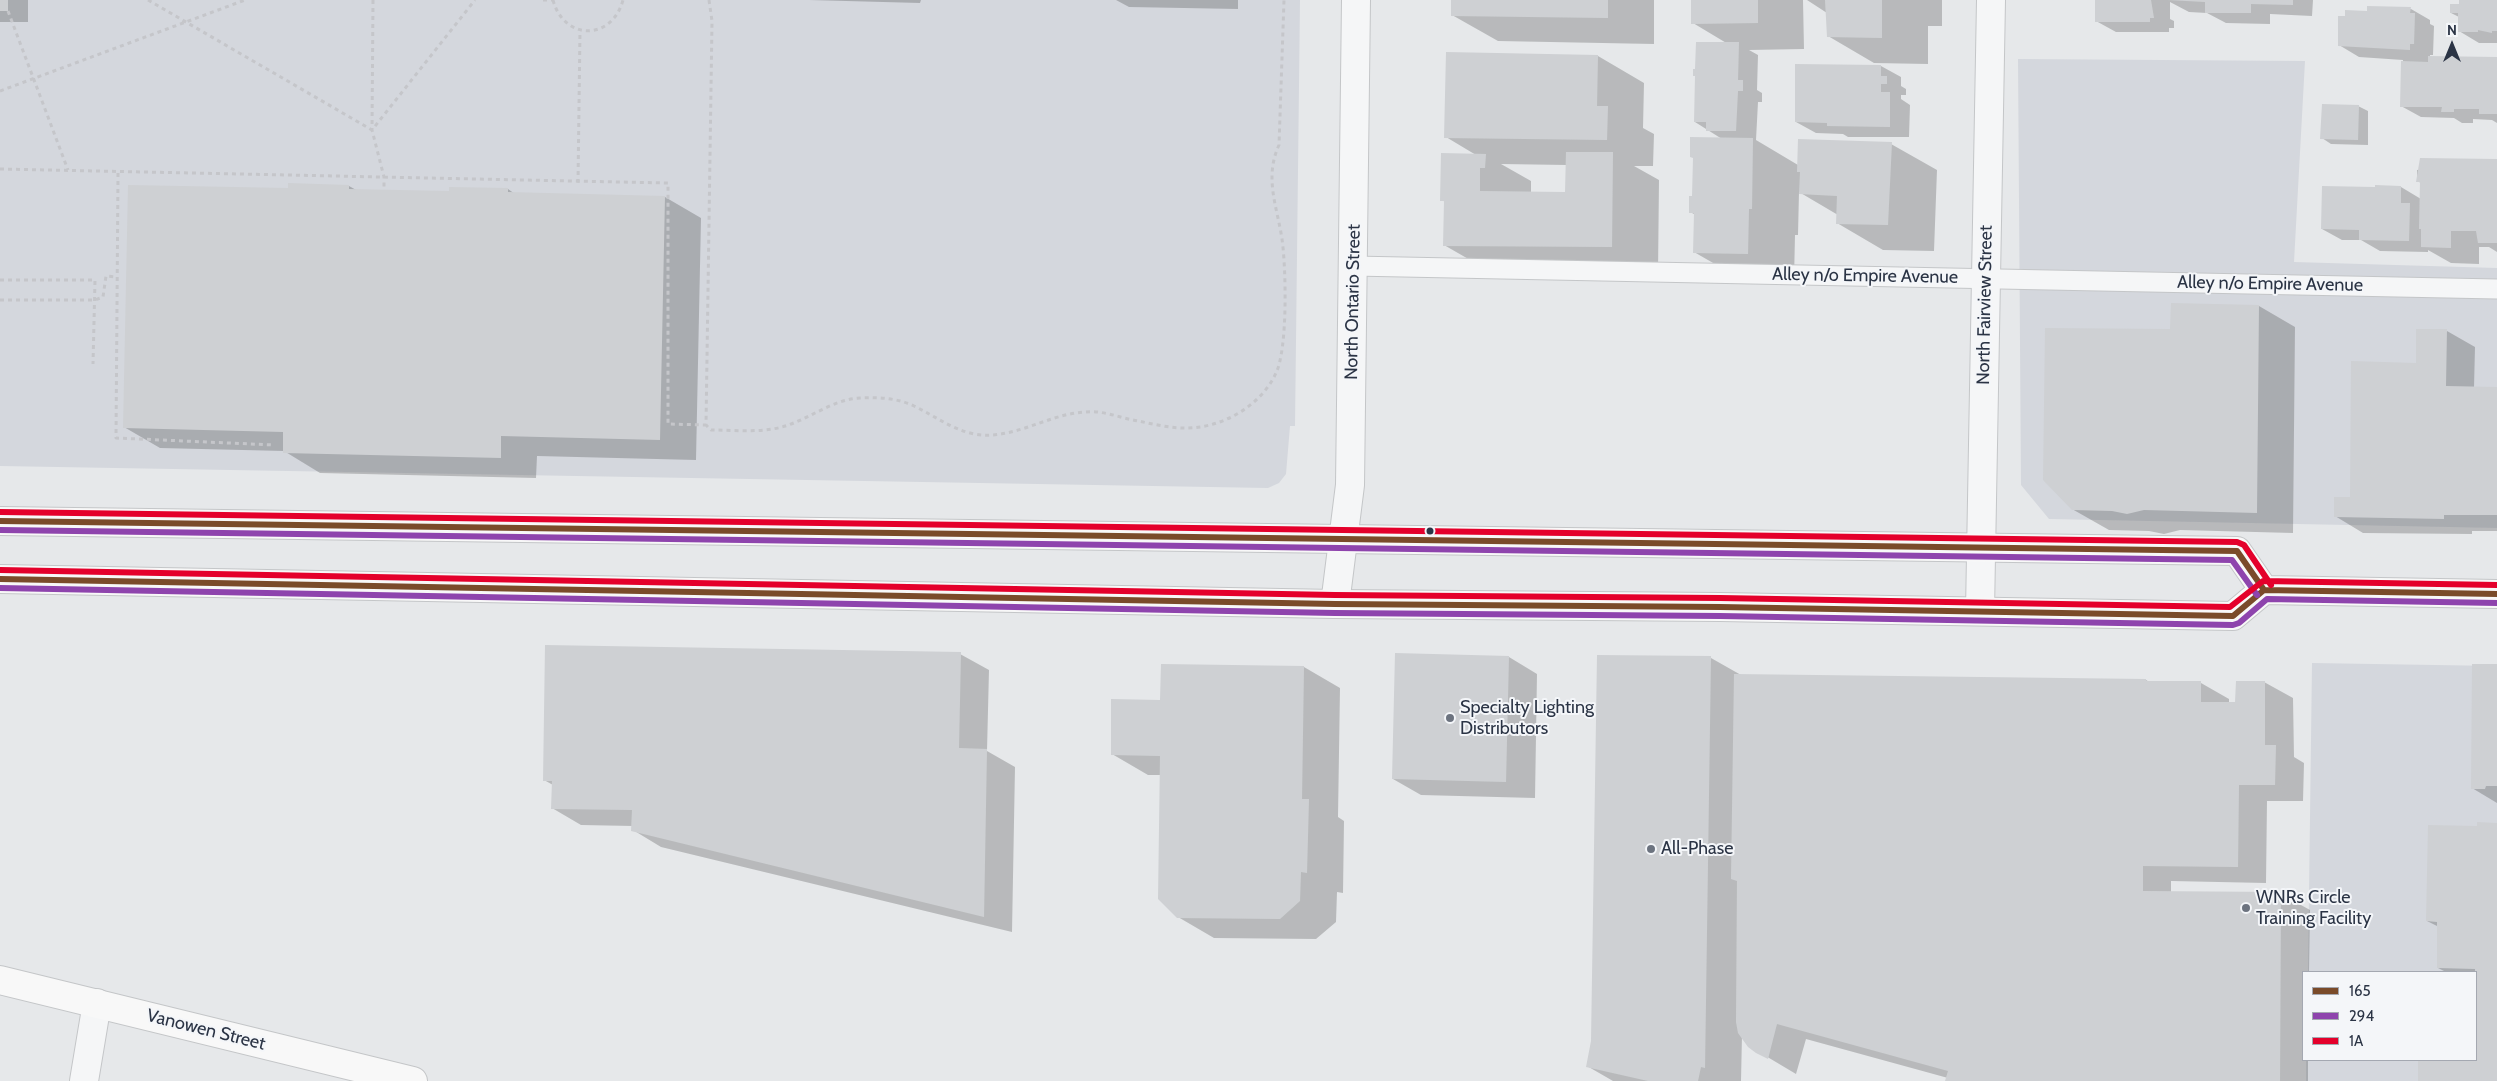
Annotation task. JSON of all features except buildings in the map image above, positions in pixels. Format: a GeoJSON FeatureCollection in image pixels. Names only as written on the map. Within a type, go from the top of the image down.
{"type":"FeatureCollection","features":[{"type":"Feature","properties":{"kind":"main road"},"geometry":{"type":"LineString","coordinates":[[0,521],[2237,551],[2264,590]]}},
{"type":"Feature","properties":{"kind":"main road"},"geometry":{"type":"LineString","coordinates":[[0,579],[1336,604],[1980,611],[2233,616],[2264,590],[2497,594]]}},
{"type":"Feature","properties":{"kind":"main road","name":"Vanowen Street"},"geometry":{"type":"LineString","coordinates":[[0,980],[412,1081]]}},
{"type":"Feature","properties":{"kind":"street","name":"North Ontario Street"},"geometry":{"type":"LineString","coordinates":[[1336,604],[1350,485],[1356,0]]}},
{"type":"Feature","properties":{"kind":"street","name":"North Fairview Street"},"geometry":{"type":"LineString","coordinates":[[1980,611],[1991,0]]}},
{"type":"Feature","properties":{"kind":"street"},"geometry":{"type":"LineString","coordinates":[[84,1081],[96,1003]]}},
{"type":"Feature","properties":{"kind":"lane","name":"Alley n/o Empire Avenue"},"geometry":{"type":"LineString","coordinates":[[1353,266],[2497,289]]}},
{"type":"Feature","properties":{"kind":"path"},"geometry":{"type":"LineString","coordinates":[[148,0],[372,130]]}},
{"type":"Feature","properties":{"kind":"path"},"geometry":{"type":"LineString","coordinates":[[0,91],[245,0]]}},
{"type":"Feature","properties":{"kind":"path"},"geometry":{"type":"LineString","coordinates":[[373,0],[372,130],[384,177],[384,190]]}},
{"type":"Feature","properties":{"kind":"path"},"geometry":{"type":"LineString","coordinates":[[372,130],[475,0]]}},
{"type":"Feature","properties":{"kind":"path"},"geometry":{"type":"LineString","coordinates":[[543,0],[554,0],[562,19],[580,30],[603,28],[619,12],[623,0]]}},
{"type":"Feature","properties":{"kind":"path"},"geometry":{"type":"LineString","coordinates":[[709,0],[712,21],[706,425],[710,430],[763,430],[782,427],[857,398],[888,398],[912,405],[952,428],[976,434],[1003,434],[1060,416],[1085,412],[1108,413],[1135,420],[1185,428],[1210,424],[1234,416],[1260,398],[1277,372],[1284,332],[1284,262],[1282,237],[1274,207],[1272,160],[1279,144],[1284,0]]}},
{"type":"Feature","properties":{"kind":"path"},"geometry":{"type":"LineString","coordinates":[[8,11],[68,170]]}},
{"type":"Feature","properties":{"kind":"path"},"geometry":{"type":"LineString","coordinates":[[578,182],[580,30]]}},
{"type":"Feature","properties":{"kind":"path"},"geometry":{"type":"LineString","coordinates":[[0,170],[668,183],[668,424],[706,425]]}},
{"type":"Feature","properties":{"kind":"path"},"geometry":{"type":"LineString","coordinates":[[118,173],[116,438],[274,445]]}},
{"type":"Feature","properties":{"kind":"path"},"geometry":{"type":"LineString","coordinates":[[0,300],[95,300],[103,297],[106,276],[117,277]]}},
{"type":"Feature","properties":{"kind":"path"},"geometry":{"type":"LineString","coordinates":[[0,280],[95,280],[92,364]]}},
{"type":"Feature","properties":{"kind":"shaded area"},"geometry":{"type":"Polygon","coordinates":[[[0,0],[1300,0],[1295,426],[1290,426],[1286,474],[1279,483],[1268,488],[0,466],[0,0]]]}},
{"type":"Feature","properties":{"kind":"shaded area"},"geometry":{"type":"Polygon","coordinates":[[[2018,59],[2305,61],[2294,262],[2497,268],[2497,528],[2049,519],[2021,485],[2018,59]]]}},
{"type":"Feature","properties":{"kind":"shaded area"},"geometry":{"type":"Polygon","coordinates":[[[2312,663],[2497,666],[2497,1081],[2306,1081],[2306,1061],[2477,1061],[2477,971],[2308,971],[2312,663]]]}},
{"type":"Feature","properties":{"kind":"transit line","name":"1A"},"geometry":{"type":"LineString","coordinates":[[0,512],[2237,542],[2244,545],[2271,585]]}},
{"type":"Feature","properties":{"kind":"transit line","name":"165"},"geometry":{"type":"LineString","coordinates":[[0,521],[2237,551],[2264,590]]}},
{"type":"Feature","properties":{"kind":"transit line","name":"294"},"geometry":{"type":"LineString","coordinates":[[0,530],[2232,560],[2257,595]]}},
{"type":"Feature","properties":{"kind":"transit line","name":"1A"},"geometry":{"type":"LineString","coordinates":[[0,570],[1335,595],[1720,598],[2230,607],[2263,581],[2497,585]]}},
{"type":"Feature","properties":{"kind":"transit line","name":"165"},"geometry":{"type":"LineString","coordinates":[[0,579],[1335,604],[1720,607],[2233,616],[2264,590],[2497,594]]}},
{"type":"Feature","properties":{"kind":"transit line","name":"294"},"geometry":{"type":"LineString","coordinates":[[0,588],[1335,613],[1720,616],[2233,625],[2239,623],[2267,599],[2497,603]]}},
{"type":"Feature","properties":{"kind":"place","name":"Specialty Lighting Distributors"},"geometry":{"type":"Point","coordinates":[1450,718]}},
{"type":"Feature","properties":{"kind":"place","name":"All-Phase"},"geometry":{"type":"Point","coordinates":[1651,849]}},
{"type":"Feature","properties":{"kind":"place","name":"WNRs Circle Training Facility"},"geometry":{"type":"Point","coordinates":[2246,908]}}]}
